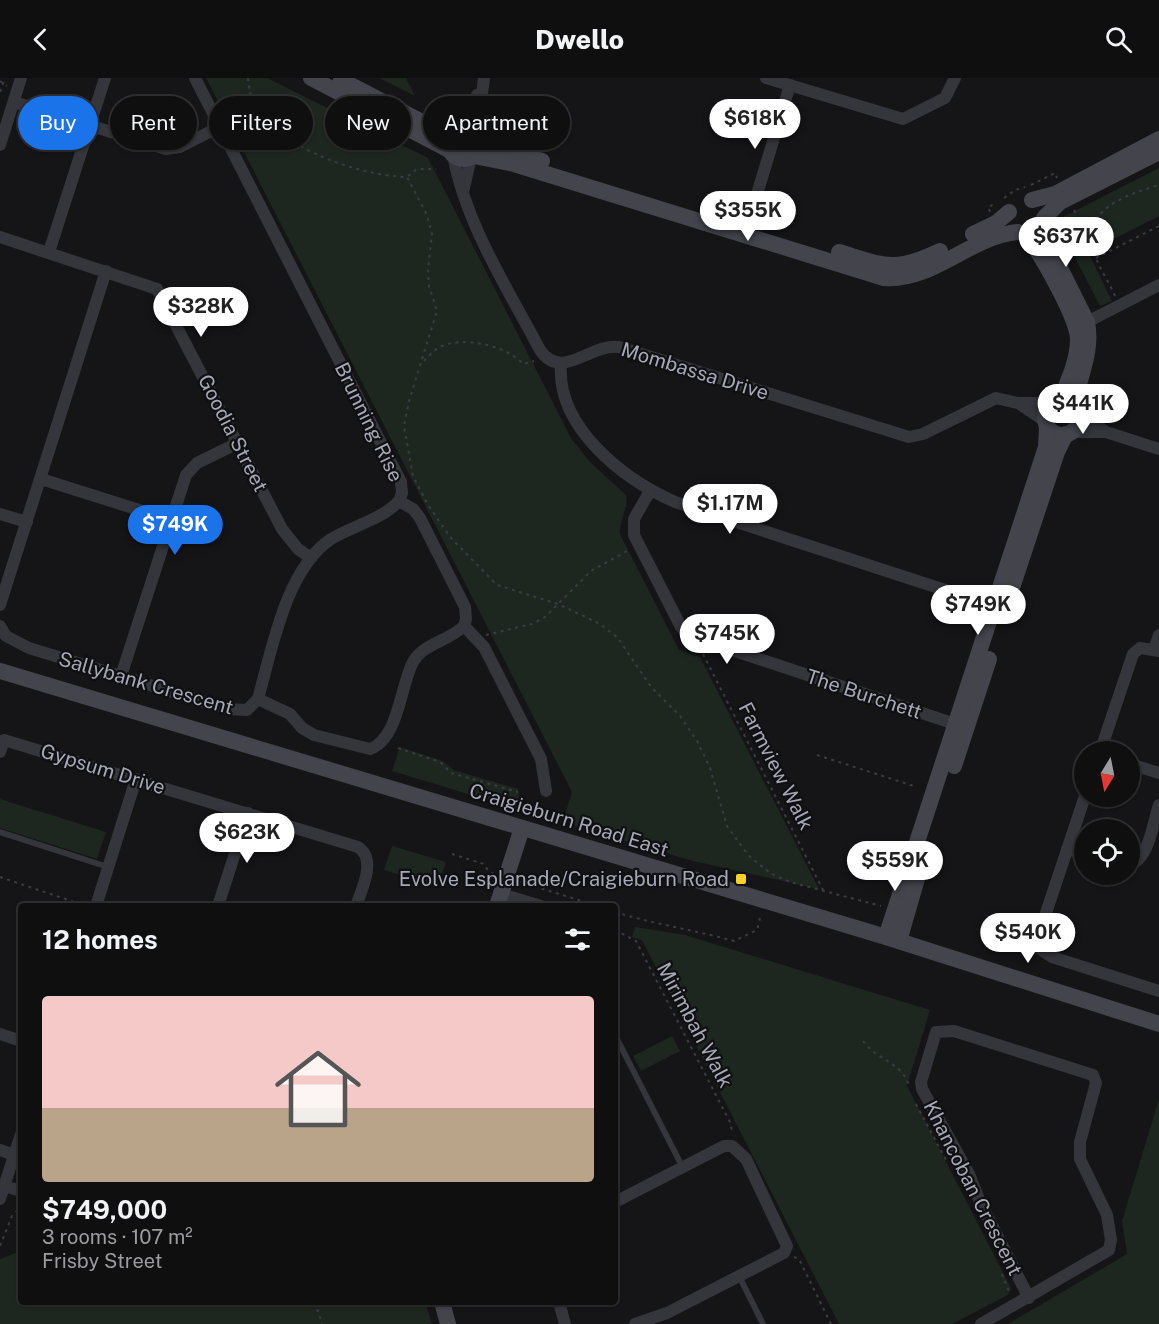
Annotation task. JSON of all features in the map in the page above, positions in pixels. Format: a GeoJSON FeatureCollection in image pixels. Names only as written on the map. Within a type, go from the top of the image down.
{"type":"FeatureCollection","features":[{"type":"Feature","properties":{"kind":"street"},"geometry":{"type":"LineString","coordinates":[[0,145],[21,78]]}},
{"type":"Feature","properties":{"kind":"street"},"geometry":{"type":"LineString","coordinates":[[98,100],[105,78]]}},
{"type":"Feature","properties":{"kind":"street","name":"Brunning Rise"},"geometry":{"type":"LineString","coordinates":[[195,78],[209,108]]}},
{"type":"Feature","properties":{"kind":"street"},"geometry":{"type":"LineString","coordinates":[[312,78],[462,159],[472,157],[514,164],[884,278],[913,275],[988,238],[1036,232],[1060,202],[1159,152]]}},
{"type":"Feature","properties":{"kind":"street"},"geometry":{"type":"LineString","coordinates":[[337,78],[423,121]]}},
{"type":"Feature","properties":{"kind":"street"},"geometry":{"type":"LineString","coordinates":[[766,78],[903,119],[945,98],[954,78]]}},
{"type":"Feature","properties":{"kind":"street"},"geometry":{"type":"LineString","coordinates":[[748,224],[790,85]]}},
{"type":"Feature","properties":{"kind":"street"},"geometry":{"type":"LineString","coordinates":[[14,102],[18,103]]}},
{"type":"Feature","properties":{"kind":"street"},"geometry":{"type":"LineString","coordinates":[[98,128],[166,149],[180,147],[209,132]]}},
{"type":"Feature","properties":{"kind":"street"},"geometry":{"type":"LineString","coordinates":[[509,150],[894,267],[922,259],[996,223],[1018,201],[1055,194],[1159,139]]}},
{"type":"Feature","properties":{"kind":"street"},"geometry":{"type":"LineString","coordinates":[[49,252],[82,150]]}},
{"type":"Feature","properties":{"kind":"street","name":"Brunning Rise"},"geometry":{"type":"LineString","coordinates":[[231,150],[401,482],[402,493],[399,501],[413,509],[420,518],[465,607],[464,626]]}},
{"type":"Feature","properties":{"kind":"street"},"geometry":{"type":"LineString","coordinates":[[450,150],[471,216],[544,355],[561,364],[562,391],[580,424],[605,455],[650,491],[675,502],[999,608]]}},
{"type":"Feature","properties":{"kind":"street"},"geometry":{"type":"LineString","coordinates":[[463,193],[472,157],[478,150]]}},
{"type":"Feature","properties":{"kind":"street"},"geometry":{"type":"LineString","coordinates":[[1032,200],[1043,209],[1050,248],[1087,322],[1089,348],[1066,405]]}},
{"type":"Feature","properties":{"kind":"street"},"geometry":{"type":"LineString","coordinates":[[999,608],[1057,452],[1078,423],[1066,405],[1076,353],[1077,331],[1039,254],[1010,224],[1009,212]]}},
{"type":"Feature","properties":{"kind":"street","name":"Goodia Street"},"geometry":{"type":"LineString","coordinates":[[0,237],[149,285],[162,295],[282,529],[298,549],[311,558]]}},
{"type":"Feature","properties":{"kind":"street"},"geometry":{"type":"LineString","coordinates":[[0,606],[106,271]]}},
{"type":"Feature","properties":{"kind":"street"},"geometry":{"type":"LineString","coordinates":[[1087,322],[1159,285]]}},
{"type":"Feature","properties":{"kind":"street","name":"Mombassa Drive"},"geometry":{"type":"LineString","coordinates":[[561,364],[570,363],[601,348],[619,347],[909,437],[923,434],[991,399],[1000,398],[1017,403],[1066,405]]}},
{"type":"Feature","properties":{"kind":"street","name":"Mombassa Drive"},"geometry":{"type":"LineString","coordinates":[[1017,403],[1046,424]]}},
{"type":"Feature","properties":{"kind":"street"},"geometry":{"type":"LineString","coordinates":[[892,939],[999,608],[1046,447],[1046,411],[1066,405]]}},
{"type":"Feature","properties":{"kind":"street"},"geometry":{"type":"LineString","coordinates":[[1066,405],[1106,432],[1159,449]]}},
{"type":"Feature","properties":{"kind":"street"},"geometry":{"type":"LineString","coordinates":[[1046,424],[1055,434],[1106,432]]}},
{"type":"Feature","properties":{"kind":"street"},"geometry":{"type":"LineString","coordinates":[[121,676],[183,482],[190,468],[238,443]]}},
{"type":"Feature","properties":{"kind":"street"},"geometry":{"type":"LineString","coordinates":[[41,478],[171,520]]}},
{"type":"Feature","properties":{"kind":"street","name":"The Burchett"},"geometry":{"type":"LineString","coordinates":[[650,491],[634,519],[634,535],[677,618],[690,636],[961,725]]}},
{"type":"Feature","properties":{"kind":"street"},"geometry":{"type":"LineString","coordinates":[[258,699],[291,592],[301,571],[330,540],[399,501]]}},
{"type":"Feature","properties":{"kind":"street"},"geometry":{"type":"LineString","coordinates":[[0,514],[27,522]]}},
{"type":"Feature","properties":{"kind":"street","name":"Sallybank Crescent"},"geometry":{"type":"LineString","coordinates":[[0,626],[6,636],[20,645],[238,711],[250,708],[258,699],[290,714],[302,728],[314,735],[359,748],[376,747],[382,744],[389,733],[413,661],[425,648],[464,626]]}},
{"type":"Feature","properties":{"kind":"street"},"geometry":{"type":"LineString","coordinates":[[464,626],[478,639],[541,759],[546,791]]}},
{"type":"Feature","properties":{"kind":"street"},"geometry":{"type":"LineString","coordinates":[[1104,741],[1133,654],[1140,648],[1157,651],[1159,635]]}},
{"type":"Feature","properties":{"kind":"street","name":"Craigieburn Road East"},"geometry":{"type":"LineString","coordinates":[[0,672],[764,900],[1159,1024]]}},
{"type":"Feature","properties":{"kind":"street"},"geometry":{"type":"LineString","coordinates":[[892,939],[894,911],[961,725]]}},
{"type":"Feature","properties":{"kind":"street","name":"Gypsum Drive"},"geometry":{"type":"LineString","coordinates":[[0,752],[4,740],[363,850],[366,855],[367,873],[357,903]]}},
{"type":"Feature","properties":{"kind":"street"},"geometry":{"type":"LineString","coordinates":[[1140,767],[1159,773]]}},
{"type":"Feature","properties":{"kind":"street"},"geometry":{"type":"LineString","coordinates":[[97,903],[136,779]]}},
{"type":"Feature","properties":{"kind":"street"},"geometry":{"type":"LineString","coordinates":[[1140,859],[1159,805]]}},
{"type":"Feature","properties":{"kind":"street"},"geometry":{"type":"LineString","coordinates":[[1081,807],[1039,934],[1040,949],[1052,957],[1159,992]]}},
{"type":"Feature","properties":{"kind":"street"},"geometry":{"type":"LineString","coordinates":[[219,903],[248,813]]}},
{"type":"Feature","properties":{"kind":"street"},"geometry":{"type":"LineString","coordinates":[[520,903],[499,900],[522,828]]}},
{"type":"Feature","properties":{"kind":"street"},"geometry":{"type":"LineString","coordinates":[[1067,849],[1074,851]]}},
{"type":"Feature","properties":{"kind":"street","name":"Khancoban Crescent"},"geometry":{"type":"LineString","coordinates":[[954,1030],[1093,1075],[1096,1083],[1080,1142],[1080,1159],[1107,1215],[1111,1240],[1109,1250],[1029,1298],[980,1202],[969,1174],[922,1089],[921,1082],[936,1032],[954,1030]]}},
{"type":"Feature","properties":{"kind":"street"},"geometry":{"type":"LineString","coordinates":[[0,1034],[18,1040]]}},
{"type":"Feature","properties":{"kind":"street"},"geometry":{"type":"LineString","coordinates":[[0,1199],[18,1143]]}},
{"type":"Feature","properties":{"kind":"street"},"geometry":{"type":"LineString","coordinates":[[618,1201],[724,1146],[732,1146],[739,1150],[751,1169],[785,1240],[784,1253],[739,1276],[669,1318],[634,1324]]}},
{"type":"Feature","properties":{"kind":"street"},"geometry":{"type":"LineString","coordinates":[[0,1150],[14,1155]]}},
{"type":"Feature","properties":{"kind":"street"},"geometry":{"type":"LineString","coordinates":[[4,1186],[18,1190]]}},
{"type":"Feature","properties":{"kind":"street"},"geometry":{"type":"LineString","coordinates":[[981,1324],[1029,1298]]}},
{"type":"Feature","properties":{"kind":"street"},"geometry":{"type":"LineString","coordinates":[[443,1305],[448,1324]]}},
{"type":"Feature","properties":{"kind":"street"},"geometry":{"type":"LineString","coordinates":[[560,1305],[565,1324]]}},
{"type":"Feature","properties":{"kind":"lane"},"geometry":{"type":"LineString","coordinates":[[0,832],[109,868]]}},
{"type":"Feature","properties":{"kind":"lane"},"geometry":{"type":"LineString","coordinates":[[618,1041],[683,1168]]}},
{"type":"Feature","properties":{"kind":"lane"},"geometry":{"type":"LineString","coordinates":[[739,1276],[763,1324]]}},
{"type":"Feature","properties":{"kind":"path"},"geometry":{"type":"LineString","coordinates":[[0,92],[5,78]]}},
{"type":"Feature","properties":{"kind":"path"},"geometry":{"type":"LineString","coordinates":[[248,78],[251,93],[265,119],[290,140],[364,172],[407,177],[417,169],[436,169]]}},
{"type":"Feature","properties":{"kind":"path"},"geometry":{"type":"LineString","coordinates":[[245,96],[251,93]]}},
{"type":"Feature","properties":{"kind":"path"},"geometry":{"type":"LineString","coordinates":[[407,177],[427,215],[432,234],[428,270],[429,286],[437,310],[409,401],[404,426],[413,476],[428,505],[451,538],[496,585],[505,590],[558,604],[600,624],[618,638],[651,687],[680,716],[706,756],[727,826],[748,855],[782,878],[894,911]]}},
{"type":"Feature","properties":{"kind":"path"},"geometry":{"type":"LineString","coordinates":[[1120,305],[1096,258],[1091,234],[1099,214],[1128,196],[1159,185]]}},
{"type":"Feature","properties":{"kind":"path"},"geometry":{"type":"LineString","coordinates":[[1096,258],[1159,226]]}},
{"type":"Feature","properties":{"kind":"path"},"geometry":{"type":"LineString","coordinates":[[422,363],[438,348],[453,344],[480,344],[499,349],[528,365],[544,355]]}},
{"type":"Feature","properties":{"kind":"path"},"geometry":{"type":"LineString","coordinates":[[478,639],[491,632],[532,624],[545,617],[591,571],[639,544]]}},
{"type":"Feature","properties":{"kind":"path","name":"Farmview Walk"},"geometry":{"type":"LineString","coordinates":[[704,654],[824,891]]}},
{"type":"Feature","properties":{"kind":"path"},"geometry":{"type":"LineString","coordinates":[[398,748],[440,762],[451,772],[518,792]]}},
{"type":"Feature","properties":{"kind":"path"},"geometry":{"type":"LineString","coordinates":[[817,755],[917,787]]}},
{"type":"Feature","properties":{"kind":"path"},"geometry":{"type":"LineString","coordinates":[[452,854],[484,864],[489,872],[588,903]]}},
{"type":"Feature","properties":{"kind":"path"},"geometry":{"type":"LineString","coordinates":[[0,878],[77,903]]}},
{"type":"Feature","properties":{"kind":"path"},"geometry":{"type":"LineString","coordinates":[[618,913],[645,921],[685,927],[734,941],[757,930],[764,900]]}},
{"type":"Feature","properties":{"kind":"path","name":"Mirimbah Walk"},"geometry":{"type":"LineString","coordinates":[[618,932],[636,941],[731,1124],[732,1146]]}},
{"type":"Feature","properties":{"kind":"path"},"geometry":{"type":"LineString","coordinates":[[863,1041],[873,1053],[898,1066],[911,1091]]}},
{"type":"Feature","properties":{"kind":"path"},"geometry":{"type":"LineString","coordinates":[[914,1099],[947,1161]]}},
{"type":"Feature","properties":{"kind":"path"},"geometry":{"type":"LineString","coordinates":[[0,1246],[12,1216],[18,1210]]}},
{"type":"Feature","properties":{"kind":"path"},"geometry":{"type":"LineString","coordinates":[[784,1253],[799,1259],[831,1324]]}},
{"type":"Feature","properties":{"kind":"path"},"geometry":{"type":"LineString","coordinates":[[1000,1267],[1016,1305]]}},
{"type":"Feature","properties":{"kind":"path"},"geometry":{"type":"LineString","coordinates":[[316,1305],[322,1324]]}},
{"type":"Feature","properties":{"kind":"shaded area"},"geometry":{"type":"Polygon","coordinates":[[[206,78],[267,78],[303,96],[215,96],[206,78]]]}},
{"type":"Feature","properties":{"kind":"shaded area"},"geometry":{"type":"Polygon","coordinates":[[[379,78],[406,78],[415,96],[379,78]]]}},
{"type":"Feature","properties":{"kind":"shaded area"},"geometry":{"type":"Polygon","coordinates":[[[313,101],[325,107],[325,150],[411,150],[428,158],[571,438],[590,462],[626,495],[620,534],[679,650],[700,657],[819,889],[693,861],[571,825],[565,815],[572,792],[243,150],[313,150],[313,101]]]}},
{"type":"Feature","properties":{"kind":"shaded area"},"geometry":{"type":"Polygon","coordinates":[[[1159,168],[1159,216],[1088,252],[1112,301],[1100,306],[1059,226],[1061,218],[1159,168]]]}},
{"type":"Feature","properties":{"kind":"shaded area"},"geometry":{"type":"Polygon","coordinates":[[[400,747],[443,761],[454,770],[518,789],[521,810],[392,771],[400,747]]]}},
{"type":"Feature","properties":{"kind":"shaded area"},"geometry":{"type":"Polygon","coordinates":[[[0,799],[106,832],[97,859],[0,828],[0,799]]]}},
{"type":"Feature","properties":{"kind":"shaded area"},"geometry":{"type":"Polygon","coordinates":[[[392,846],[446,862],[438,886],[384,870],[392,846]]]}},
{"type":"Feature","properties":{"kind":"shaded area"},"geometry":{"type":"Polygon","coordinates":[[[635,927],[685,935],[930,1010],[907,1086],[1011,1288],[1008,1295],[952,1324],[839,1324],[642,940],[632,937],[635,927]]]}},
{"type":"Feature","properties":{"kind":"shaded area"},"geometry":{"type":"Polygon","coordinates":[[[672,1036],[680,1051],[641,1071],[633,1056],[672,1036]]]}},
{"type":"Feature","properties":{"kind":"shaded area"},"geometry":{"type":"Polygon","coordinates":[[[1159,1099],[1159,1324],[1008,1324],[1127,1254],[1122,1221],[1159,1099]]]}},
{"type":"Feature","properties":{"kind":"shaded area"},"geometry":{"type":"Polygon","coordinates":[[[18,1252],[18,1305],[426,1305],[432,1324],[0,1324],[0,1259],[18,1252]]]}},
{"type":"Feature","properties":{"kind":"place","name":"Evolve Esplanade/Craigieburn Road"},"geometry":{"type":"Point","coordinates":[741,879]}}]}
